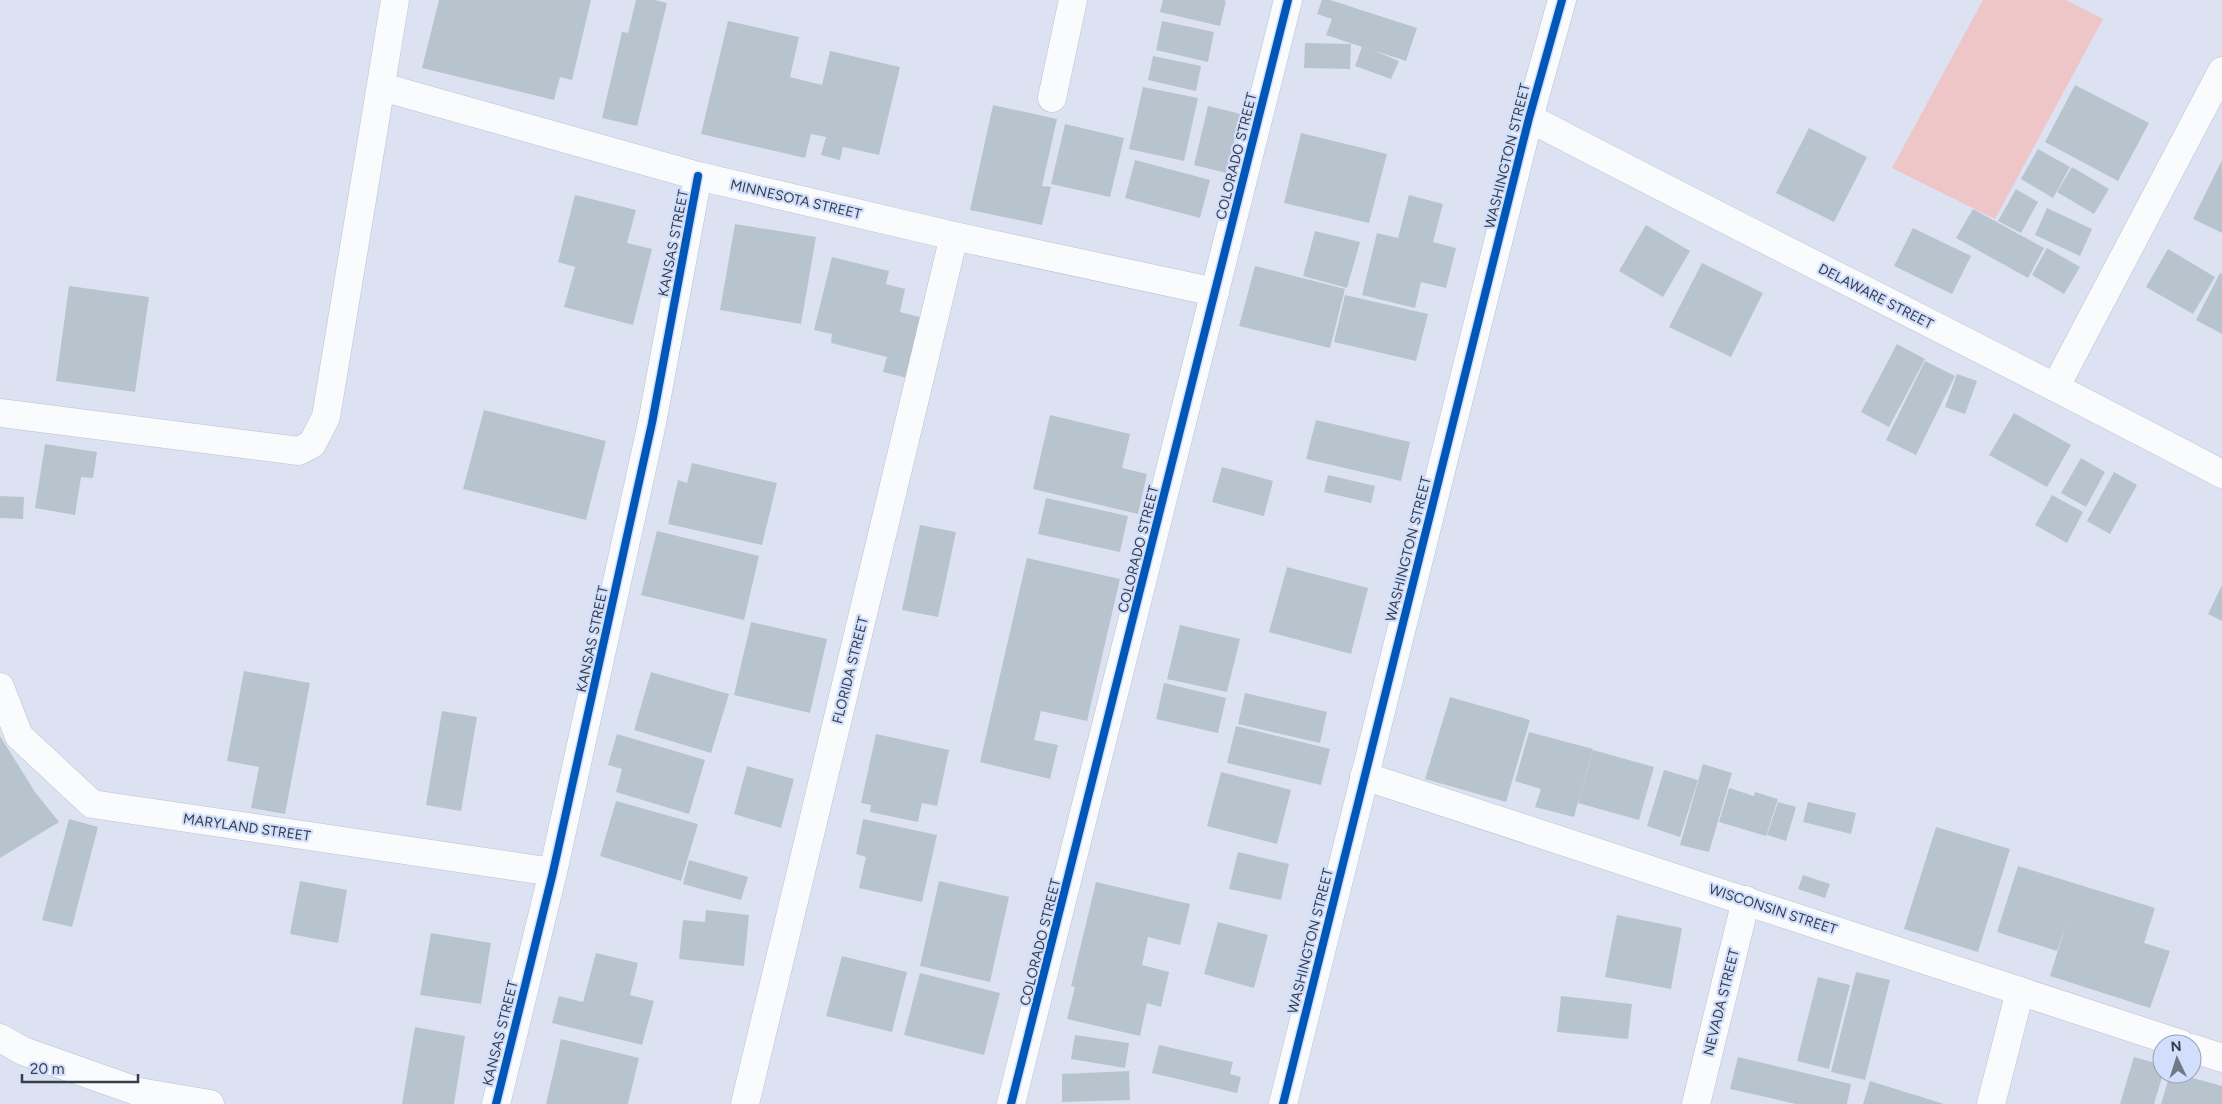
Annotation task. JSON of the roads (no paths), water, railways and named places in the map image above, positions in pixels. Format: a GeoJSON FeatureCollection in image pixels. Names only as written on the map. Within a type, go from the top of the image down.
{"type":"FeatureCollection","features":[{"type":"Feature","properties":{"kind":"street"},"geometry":{"type":"LineString","coordinates":[[0,413],[299,451],[312,444],[326,417],[395,0]]}},
{"type":"Feature","properties":{"kind":"street"},"geometry":{"type":"LineString","coordinates":[[1052,98],[1073,0]]}},
{"type":"Feature","properties":{"kind":"street","name":"COLORADO STREET"},"geometry":{"type":"LineString","coordinates":[[1011,1104],[1288,0]]}},
{"type":"Feature","properties":{"kind":"street","name":"WASHINGTON STREET"},"geometry":{"type":"LineString","coordinates":[[1282,1104],[1529,118],[1562,0]]}},
{"type":"Feature","properties":{"kind":"street"},"geometry":{"type":"LineString","coordinates":[[2056,386],[2222,71]]}},
{"type":"Feature","properties":{"kind":"street","name":"MINNESOTA STREET"},"geometry":{"type":"LineString","coordinates":[[382,87],[698,176],[954,236],[1215,292]]}},
{"type":"Feature","properties":{"kind":"street","name":"DELAWARE STREET"},"geometry":{"type":"LineString","coordinates":[[1529,118],[1785,251],[2056,386],[2222,474]]}},
{"type":"Feature","properties":{"kind":"street","name":"KANSAS STREET"},"geometry":{"type":"LineString","coordinates":[[496,1104],[553,872],[652,422],[698,176]]}},
{"type":"Feature","properties":{"kind":"street","name":"FLORIDA STREET"},"geometry":{"type":"LineString","coordinates":[[745,1104],[954,236]]}},
{"type":"Feature","properties":{"kind":"street","name":"MARYLAND STREET"},"geometry":{"type":"LineString","coordinates":[[0,687],[19,736],[92,804],[553,872]]}},
{"type":"Feature","properties":{"kind":"street","name":"WISCONSIN STREET"},"geometry":{"type":"LineString","coordinates":[[1364,776],[2152,1034]]}},
{"type":"Feature","properties":{"kind":"street","name":"NEVADA STREET"},"geometry":{"type":"LineString","coordinates":[[1696,1104],[1746,900]]}},
{"type":"Feature","properties":{"kind":"street"},"geometry":{"type":"LineString","coordinates":[[1991,1104],[2020,991]]}},
{"type":"Feature","properties":{"kind":"street"},"geometry":{"type":"LineString","coordinates":[[0,1038],[24,1051],[139,1092],[210,1104]]}},
{"type":"Feature","properties":{"kind":"street"},"geometry":{"type":"LineString","coordinates":[[2202,1051],[2222,1058]]}}]}
